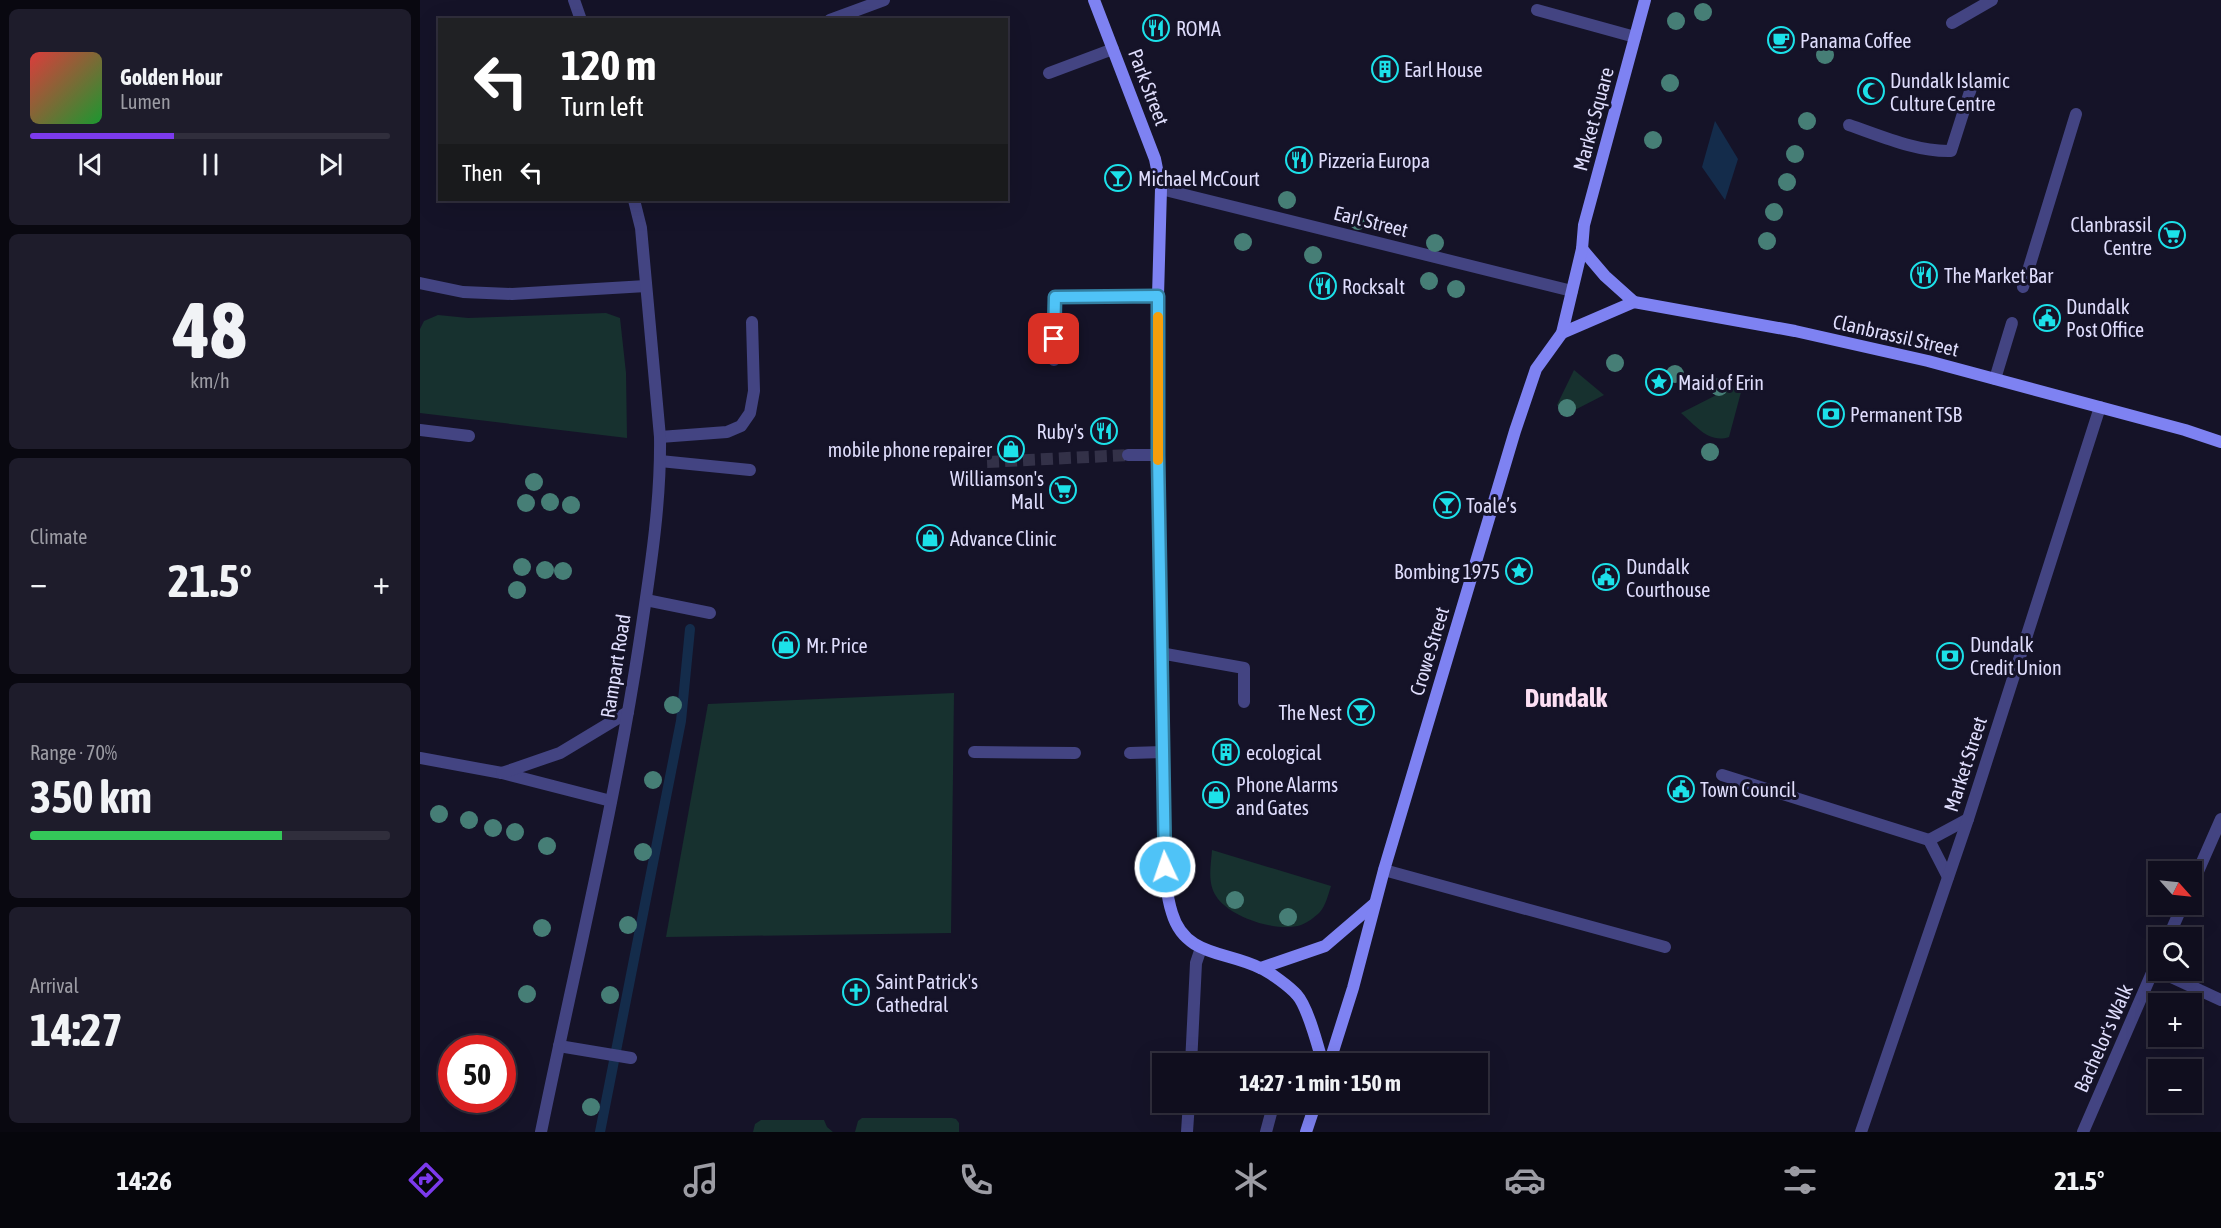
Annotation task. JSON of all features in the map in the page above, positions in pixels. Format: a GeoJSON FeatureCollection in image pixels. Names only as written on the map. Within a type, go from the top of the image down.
{"type":"FeatureCollection","features":[{"type":"Feature","properties":{"kind":"main road","name":"Park Street"},"geometry":{"type":"LineString","coordinates":[[1094,0],[1155,159],[1161,189],[1158,455],[1166,889],[1172,915],[1185,938],[1201,948]]}},
{"type":"Feature","properties":{"kind":"main road","name":"Market Square"},"geometry":{"type":"LineString","coordinates":[[1562,333],[1582,249],[1584,225],[1645,0]]}},
{"type":"Feature","properties":{"kind":"main road"},"geometry":{"type":"LineString","coordinates":[[1562,333],[1634,302],[1605,276],[1582,249]]}},
{"type":"Feature","properties":{"kind":"main road","name":"Clanbrassil Street"},"geometry":{"type":"LineString","coordinates":[[1634,302],[1795,331],[1928,361],[2100,406],[2221,442]]}},
{"type":"Feature","properties":{"kind":"main road","name":"Crowe Street"},"geometry":{"type":"LineString","coordinates":[[1332,1053],[1353,988],[1384,870],[1529,390],[1536,369],[1562,333]]}},
{"type":"Feature","properties":{"kind":"main road"},"geometry":{"type":"LineString","coordinates":[[1260,968],[1325,946],[1374,904]]}},
{"type":"Feature","properties":{"kind":"main road"},"geometry":{"type":"LineString","coordinates":[[1201,948],[1260,968],[1298,996],[1320,1053]]}},
{"type":"Feature","properties":{"kind":"main road"},"geometry":{"type":"LineString","coordinates":[[1308,1132],[1313,1113]]}},
{"type":"Feature","properties":{"kind":"street"},"geometry":{"type":"LineString","coordinates":[[574,0],[580,18]]}},
{"type":"Feature","properties":{"kind":"street"},"geometry":{"type":"LineString","coordinates":[[835,18],[884,0]]}},
{"type":"Feature","properties":{"kind":"street"},"geometry":{"type":"LineString","coordinates":[[1952,23],[1992,0]]}},
{"type":"Feature","properties":{"kind":"street"},"geometry":{"type":"LineString","coordinates":[[1537,10],[1635,37]]}},
{"type":"Feature","properties":{"kind":"street"},"geometry":{"type":"LineString","coordinates":[[1049,73],[1113,49]]}},
{"type":"Feature","properties":{"kind":"street"},"geometry":{"type":"LineString","coordinates":[[1849,126],[1910,145],[1937,151],[1951,151],[1973,82]]}},
{"type":"Feature","properties":{"kind":"street"},"geometry":{"type":"LineString","coordinates":[[2023,287],[2076,114]]}},
{"type":"Feature","properties":{"kind":"street","name":"Earl Street"},"geometry":{"type":"LineString","coordinates":[[1161,189],[1572,291]]}},
{"type":"Feature","properties":{"kind":"street","name":"Rampart Road"},"geometry":{"type":"LineString","coordinates":[[541,1132],[628,712],[654,536],[660,437],[641,228],[634,201]]}},
{"type":"Feature","properties":{"kind":"street"},"geometry":{"type":"LineString","coordinates":[[420,283],[463,292],[512,294],[646,286]]}},
{"type":"Feature","properties":{"kind":"street"},"geometry":{"type":"LineString","coordinates":[[1054,360],[1055,297],[1158,296]]}},
{"type":"Feature","properties":{"kind":"street"},"geometry":{"type":"LineString","coordinates":[[660,437],[727,432],[741,426],[750,413],[754,392],[752,322]]}},
{"type":"Feature","properties":{"kind":"street"},"geometry":{"type":"LineString","coordinates":[[1995,379],[2012,323]]}},
{"type":"Feature","properties":{"kind":"street","name":"Market Street"},"geometry":{"type":"LineString","coordinates":[[1861,1132],[1968,819],[2100,406]]}},
{"type":"Feature","properties":{"kind":"street"},"geometry":{"type":"LineString","coordinates":[[420,430],[469,436]]}},
{"type":"Feature","properties":{"kind":"street"},"geometry":{"type":"LineString","coordinates":[[1128,455],[1158,455]]}},
{"type":"Feature","properties":{"kind":"street"},"geometry":{"type":"LineString","coordinates":[[660,461],[750,470]]}},
{"type":"Feature","properties":{"kind":"street"},"geometry":{"type":"LineString","coordinates":[[646,600],[710,613]]}},
{"type":"Feature","properties":{"kind":"street"},"geometry":{"type":"LineString","coordinates":[[1160,653],[1244,668],[1244,702]]}},
{"type":"Feature","properties":{"kind":"street"},"geometry":{"type":"LineString","coordinates":[[502,773],[560,753],[628,712]]}},
{"type":"Feature","properties":{"kind":"street"},"geometry":{"type":"LineString","coordinates":[[974,752],[1076,753]]}},
{"type":"Feature","properties":{"kind":"street"},"geometry":{"type":"LineString","coordinates":[[1130,753],[1163,753]]}},
{"type":"Feature","properties":{"kind":"street"},"geometry":{"type":"LineString","coordinates":[[420,758],[502,773],[611,801]]}},
{"type":"Feature","properties":{"kind":"street"},"geometry":{"type":"LineString","coordinates":[[1722,775],[1929,840],[1948,877]]}},
{"type":"Feature","properties":{"kind":"street"},"geometry":{"type":"LineString","coordinates":[[1929,840],[1968,819]]}},
{"type":"Feature","properties":{"kind":"street"},"geometry":{"type":"LineString","coordinates":[[2202,862],[2221,819]]}},
{"type":"Feature","properties":{"kind":"street"},"geometry":{"type":"LineString","coordinates":[[1384,870],[1665,947]]}},
{"type":"Feature","properties":{"kind":"street"},"geometry":{"type":"LineString","coordinates":[[1192,1053],[1196,963],[1201,948]]}},
{"type":"Feature","properties":{"kind":"street","name":"Bachelor's Walk"},"geometry":{"type":"LineString","coordinates":[[2082,1132],[2149,981]]}},
{"type":"Feature","properties":{"kind":"street"},"geometry":{"type":"LineString","coordinates":[[2187,981],[2221,1000]]}},
{"type":"Feature","properties":{"kind":"street"},"geometry":{"type":"LineString","coordinates":[[559,1046],[631,1058]]}},
{"type":"Feature","properties":{"kind":"street"},"geometry":{"type":"LineString","coordinates":[[1187,1132],[1188,1113]]}},
{"type":"Feature","properties":{"kind":"street"},"geometry":{"type":"LineString","coordinates":[[1266,1132],[1271,1113]]}},
{"type":"Feature","properties":{"kind":"green space"},"geometry":{"type":"Polygon","coordinates":[[[606,313],[620,318],[626,373],[627,438],[420,413],[420,329],[424,321],[438,315],[468,318],[606,313]]]}},
{"type":"Feature","properties":{"kind":"green space"},"geometry":{"type":"Polygon","coordinates":[[[1574,370],[1604,395],[1565,415],[1557,405],[1574,370]]]}},
{"type":"Feature","properties":{"kind":"green space"},"geometry":{"type":"Polygon","coordinates":[[[1744,381],[1729,437],[1709,436],[1681,413],[1744,381]]]}},
{"type":"Feature","properties":{"kind":"green space"},"geometry":{"type":"Polygon","coordinates":[[[954,693],[951,933],[666,937],[708,704],[954,693]]]}},
{"type":"Feature","properties":{"kind":"green space"},"geometry":{"type":"Polygon","coordinates":[[[1212,850],[1331,886],[1327,900],[1320,912],[1308,921],[1291,927],[1267,925],[1242,917],[1222,904],[1213,891],[1210,873],[1212,850]]]}},
{"type":"Feature","properties":{"kind":"green space"},"geometry":{"type":"Polygon","coordinates":[[[862,1118],[952,1118],[959,1123],[959,1132],[855,1132],[858,1121],[862,1118]]]}},
{"type":"Feature","properties":{"kind":"green space"},"geometry":{"type":"Polygon","coordinates":[[[761,1120],[824,1120],[833,1132],[753,1132],[755,1124],[761,1120]]]}},
{"type":"Feature","properties":{"kind":"water"},"geometry":{"type":"Polygon","coordinates":[[[1715,121],[1738,159],[1725,200],[1702,167],[1715,121]]]}},
{"type":"Feature","properties":{"kind":"waterway"},"geometry":{"type":"LineString","coordinates":[[600,1132],[681,721],[690,629]]}},
{"type":"Feature","properties":{"kind":"tunnel"},"geometry":{"type":"LineString","coordinates":[[987,462],[1128,455]]}},
{"type":"Feature","properties":{"kind":"slow traffic"},"geometry":{"type":"LineString","coordinates":[[1158,317],[1158,460]]}},
{"type":"Feature","properties":{"kind":"place","name":"ROMA"},"geometry":{"type":"Point","coordinates":[1156,28]}},
{"type":"Feature","properties":{"kind":"place","name":"Panama Coffee"},"geometry":{"type":"Point","coordinates":[1781,40]}},
{"type":"Feature","properties":{"kind":"place","name":"Earl House"},"geometry":{"type":"Point","coordinates":[1385,69]}},
{"type":"Feature","properties":{"kind":"place","name":"Dundalk Islamic Culture Centre"},"geometry":{"type":"Point","coordinates":[1871,91]}},
{"type":"Feature","properties":{"kind":"place","name":"Pizzeria Europa"},"geometry":{"type":"Point","coordinates":[1299,160]}},
{"type":"Feature","properties":{"kind":"place","name":"Michael McCourt"},"geometry":{"type":"Point","coordinates":[1118,178]}},
{"type":"Feature","properties":{"kind":"place","name":"Clanbrassil Centre"},"geometry":{"type":"Point","coordinates":[2172,235]}},
{"type":"Feature","properties":{"kind":"place","name":"The Market Bar"},"geometry":{"type":"Point","coordinates":[1924,275]}},
{"type":"Feature","properties":{"kind":"place","name":"Rocksalt"},"geometry":{"type":"Point","coordinates":[1323,286]}},
{"type":"Feature","properties":{"kind":"place","name":"Dundalk Post Office"},"geometry":{"type":"Point","coordinates":[2047,318]}},
{"type":"Feature","properties":{"kind":"place","name":"Maid of Erin"},"geometry":{"type":"Point","coordinates":[1659,382]}},
{"type":"Feature","properties":{"kind":"place","name":"Permanent TSB"},"geometry":{"type":"Point","coordinates":[1831,414]}},
{"type":"Feature","properties":{"kind":"place","name":"Ruby's"},"geometry":{"type":"Point","coordinates":[1104,431]}},
{"type":"Feature","properties":{"kind":"place","name":"mobile phone repairer"},"geometry":{"type":"Point","coordinates":[1011,449]}},
{"type":"Feature","properties":{"kind":"place","name":"Williamson's Mall"},"geometry":{"type":"Point","coordinates":[1063,490]}},
{"type":"Feature","properties":{"kind":"place","name":"Toale’s"},"geometry":{"type":"Point","coordinates":[1447,505]}},
{"type":"Feature","properties":{"kind":"place","name":"Advance Clinic"},"geometry":{"type":"Point","coordinates":[930,538]}},
{"type":"Feature","properties":{"kind":"place","name":"Bombing 1975"},"geometry":{"type":"Point","coordinates":[1519,571]}},
{"type":"Feature","properties":{"kind":"place","name":"Dundalk Courthouse"},"geometry":{"type":"Point","coordinates":[1606,577]}},
{"type":"Feature","properties":{"kind":"place","name":"Mr. Price"},"geometry":{"type":"Point","coordinates":[786,645]}},
{"type":"Feature","properties":{"kind":"place","name":"Dundalk Credit Union"},"geometry":{"type":"Point","coordinates":[1950,656]}},
{"type":"Feature","properties":{"kind":"place","name":"The Nest"},"geometry":{"type":"Point","coordinates":[1361,712]}},
{"type":"Feature","properties":{"kind":"place","name":"ecological"},"geometry":{"type":"Point","coordinates":[1226,752]}},
{"type":"Feature","properties":{"kind":"place","name":"Town Council"},"geometry":{"type":"Point","coordinates":[1681,789]}},
{"type":"Feature","properties":{"kind":"place","name":"Phone Alarms and Gates"},"geometry":{"type":"Point","coordinates":[1216,795]}},
{"type":"Feature","properties":{"kind":"place","name":"Saint Patrick's Cathedral"},"geometry":{"type":"Point","coordinates":[856,992]}},
{"type":"Feature","properties":{"kind":"district","name":"Dundalk"},"geometry":{"type":"Point","coordinates":[1566,698]}},
{"type":"Feature","properties":{"kind":"route"},"geometry":{"type":"LineString","coordinates":[[1054,339],[1055,297],[1158,296],[1160,653],[1165,867]]}}]}
